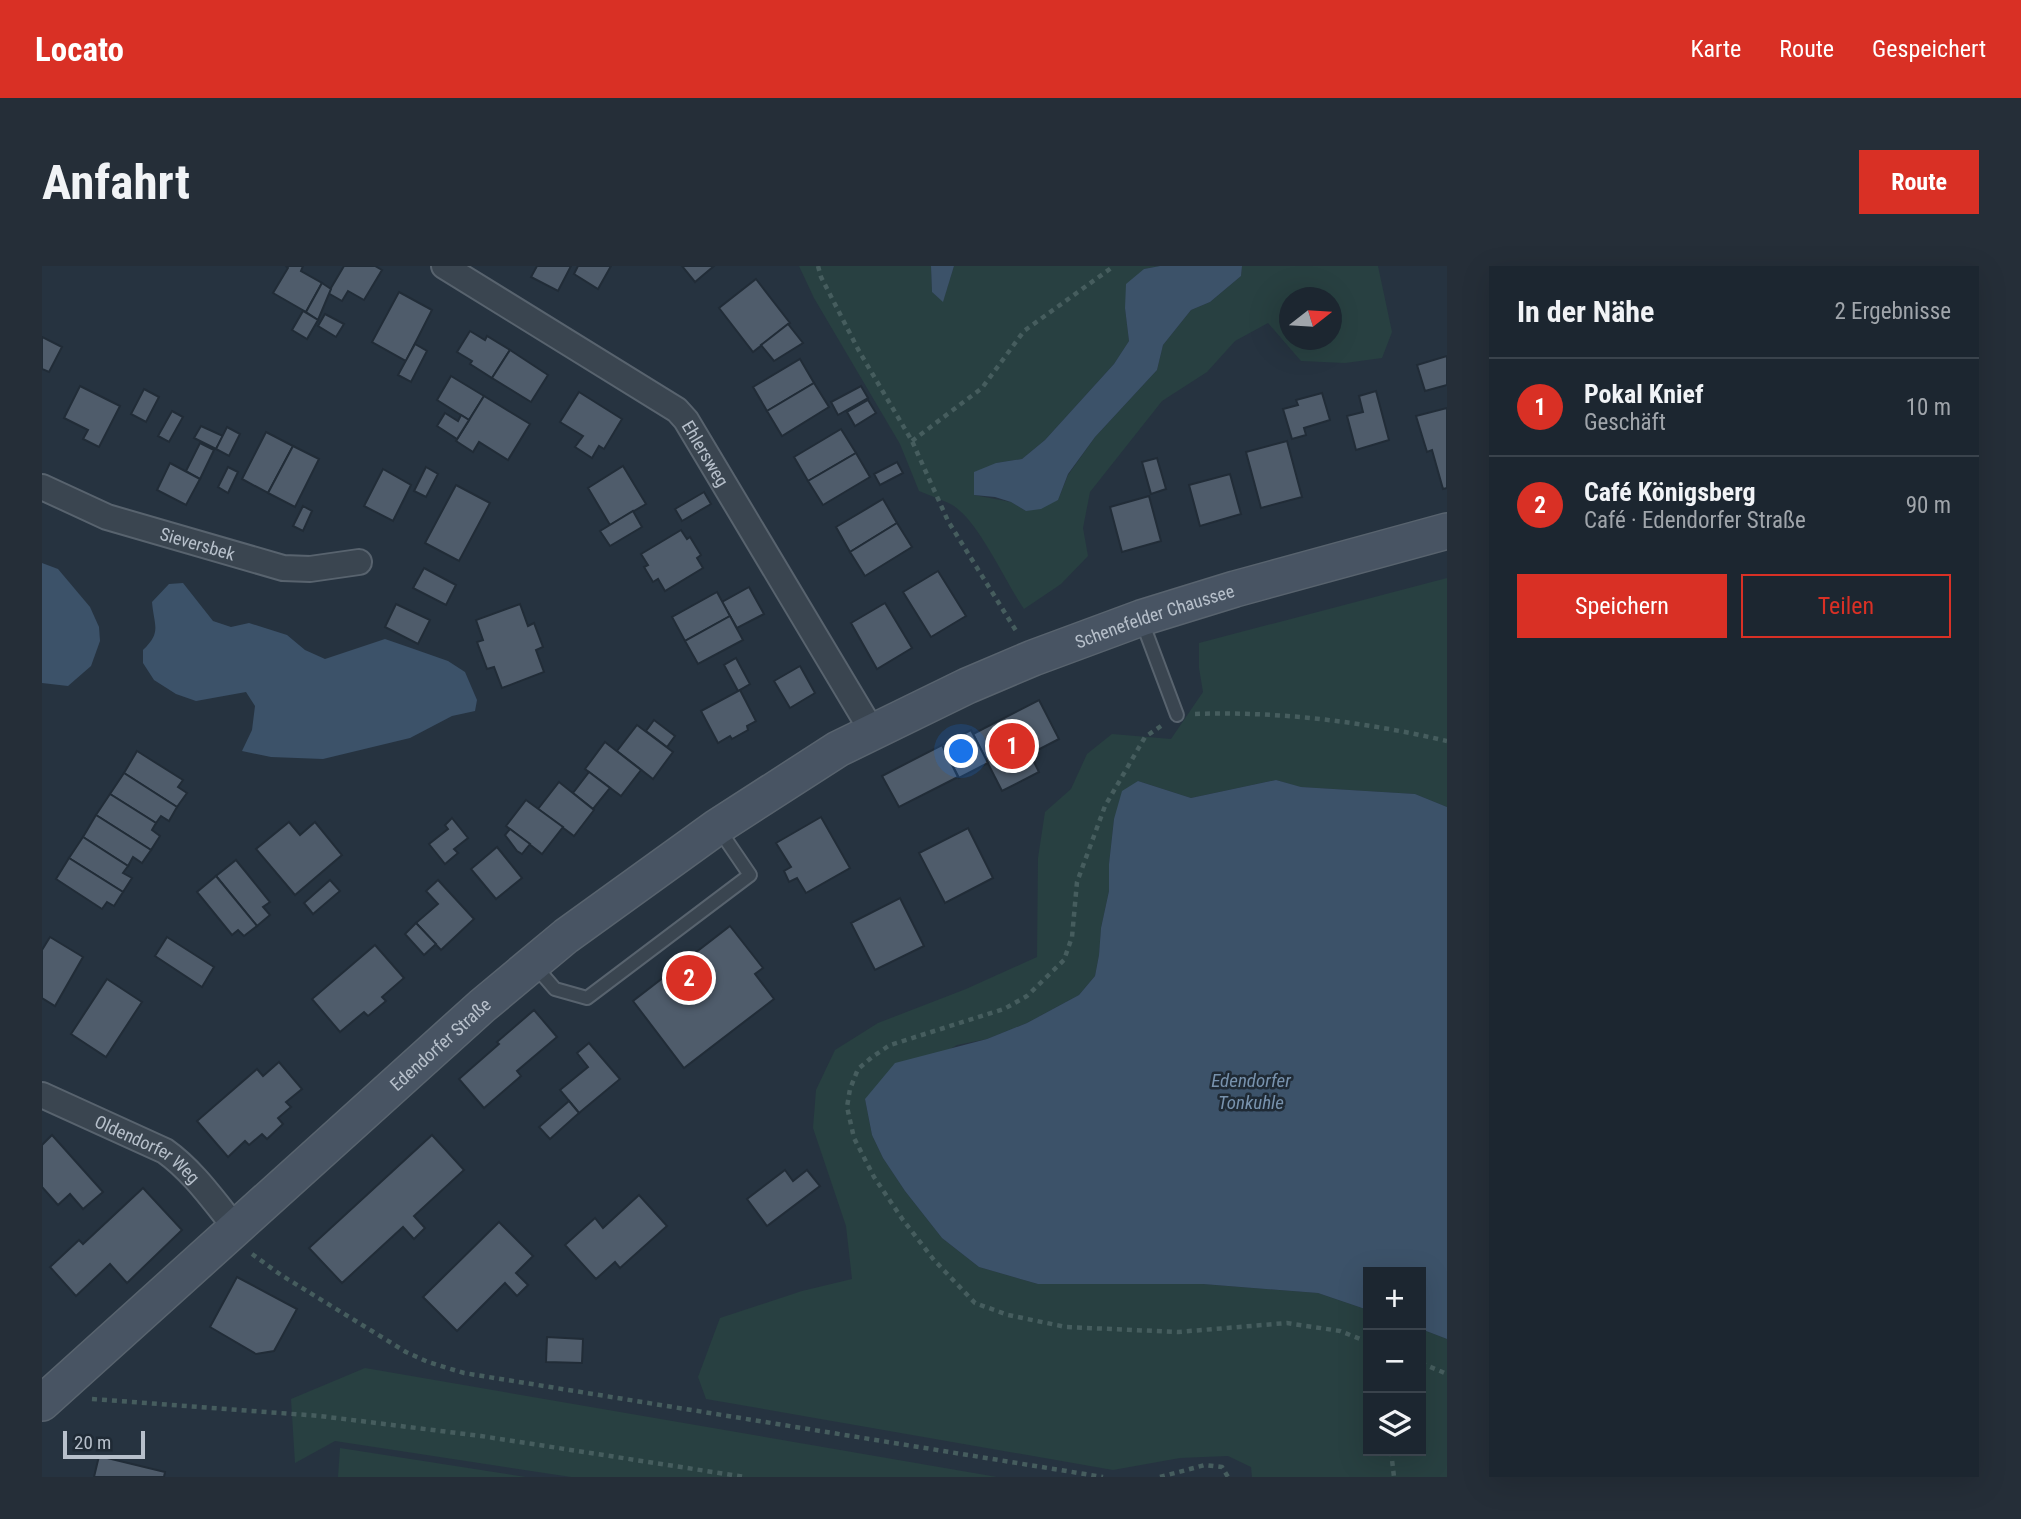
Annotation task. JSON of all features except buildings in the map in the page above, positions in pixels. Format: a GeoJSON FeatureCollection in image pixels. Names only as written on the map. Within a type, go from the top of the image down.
{"type":"FeatureCollection","features":[{"type":"Feature","properties":{"kind":"street","name":"Ehlersweg"},"geometry":{"type":"LineString","coordinates":[[444,266],[677,410],[686,420],[872,731]]}},
{"type":"Feature","properties":{"kind":"street","name":"Sieversbek"},"geometry":{"type":"LineString","coordinates":[[42,487],[107,517],[283,568],[310,569],[359,562]]}},
{"type":"Feature","properties":{"kind":"street","name":"Schenefelder Chaussee"},"geometry":{"type":"LineString","coordinates":[[872,731],[1033,658],[1141,618],[1273,578],[1447,531]]}},
{"type":"Feature","properties":{"kind":"street","name":"Edendorfer Straße"},"geometry":{"type":"LineString","coordinates":[[46,1399],[230,1231],[566,936],[765,794],[872,731]]}},
{"type":"Feature","properties":{"kind":"street","name":"Oldendorfer Weg"},"geometry":{"type":"LineString","coordinates":[[42,1096],[171,1156],[201,1185],[230,1231]]}},
{"type":"Feature","properties":{"kind":"lane"},"geometry":{"type":"LineString","coordinates":[[1141,618],[1177,715]]}},
{"type":"Feature","properties":{"kind":"lane"},"geometry":{"type":"LineString","coordinates":[[532,964],[555,989],[587,998],[750,875],[717,827]]}},
{"type":"Feature","properties":{"kind":"path"},"geometry":{"type":"LineString","coordinates":[[818,266],[859,351],[912,441],[948,521],[1033,658]]}},
{"type":"Feature","properties":{"kind":"path"},"geometry":{"type":"LineString","coordinates":[[912,441],[982,388],[1024,331],[1114,266]]}},
{"type":"Feature","properties":{"kind":"path"},"geometry":{"type":"LineString","coordinates":[[1363,1340],[1340,1331],[1287,1323],[1178,1332],[1066,1327],[1008,1315],[975,1303],[934,1260],[874,1177],[854,1138],[847,1107],[850,1089],[858,1069],[872,1057],[890,1045],[1004,1009],[1027,996],[1064,960],[1072,937],[1077,882],[1105,806],[1145,737],[1177,715],[1288,716],[1356,723],[1447,741]]}},
{"type":"Feature","properties":{"kind":"path"},"geometry":{"type":"LineString","coordinates":[[230,1231],[281,1275],[406,1352],[464,1373],[1103,1477]]}},
{"type":"Feature","properties":{"kind":"path"},"geometry":{"type":"LineString","coordinates":[[1426,1365],[1447,1374]]}},
{"type":"Feature","properties":{"kind":"path"},"geometry":{"type":"LineString","coordinates":[[46,1399],[320,1416],[481,1436],[745,1477]]}},
{"type":"Feature","properties":{"kind":"path"},"geometry":{"type":"LineString","coordinates":[[1392,1456],[1394,1477]]}},
{"type":"Feature","properties":{"kind":"path"},"geometry":{"type":"LineString","coordinates":[[1160,1477],[1205,1465],[1222,1467],[1228,1477]]}},
{"type":"Feature","properties":{"kind":"green space"},"geometry":{"type":"Polygon","coordinates":[[[799,266],[931,266],[932,292],[943,301],[954,266],[1160,266],[1144,269],[1125,308],[1129,341],[1114,364],[1045,440],[1022,459],[996,463],[974,495],[1011,502],[1026,511],[1058,500],[1068,475],[1095,437],[1157,370],[1163,345],[1191,310],[1210,302],[1241,276],[1242,266],[1378,266],[1392,332],[1382,358],[1345,363],[1301,361],[1291,350],[1342,350],[1342,287],[1279,287],[1279,336],[1268,323],[1235,341],[1207,372],[1162,401],[1090,492],[1083,528],[1088,556],[1061,584],[1024,609],[983,539],[964,514],[954,506],[919,491],[900,444],[814,298],[799,266]]]}},
{"type":"Feature","properties":{"kind":"green space"},"geometry":{"type":"Polygon","coordinates":[[[1447,578],[1447,807],[1415,794],[1300,787],[1276,780],[1191,798],[1138,781],[1114,819],[1109,891],[1095,976],[1079,995],[1027,1023],[987,1039],[957,1045],[865,1099],[872,1135],[883,1158],[905,1191],[942,1238],[979,1267],[1038,1284],[1203,1284],[1318,1293],[1363,1308],[1363,1456],[1426,1456],[1426,1331],[1447,1339],[1447,1477],[1252,1477],[1251,1467],[1228,1456],[1180,1458],[1113,1470],[706,1399],[698,1377],[720,1318],[802,1291],[852,1279],[846,1226],[813,1128],[816,1090],[835,1050],[878,1023],[966,989],[1037,957],[1038,858],[1045,812],[1071,789],[1087,754],[1112,734],[1171,739],[1203,692],[1199,643],[1447,578]]]}},
{"type":"Feature","properties":{"kind":"green space"},"geometry":{"type":"Polygon","coordinates":[[[365,1368],[997,1477],[571,1477],[335,1441],[295,1463],[291,1399],[365,1368]]]}},
{"type":"Feature","properties":{"kind":"green space"},"geometry":{"type":"Polygon","coordinates":[[[340,1448],[526,1477],[338,1477],[340,1448]]]}},
{"type":"Feature","properties":{"kind":"water"},"geometry":{"type":"Polygon","coordinates":[[[931,266],[954,266],[943,302],[932,292],[931,266]]]}},
{"type":"Feature","properties":{"kind":"water"},"geometry":{"type":"Polygon","coordinates":[[[1160,266],[1242,266],[1241,276],[1210,302],[1191,310],[1163,345],[1157,370],[1095,437],[1068,474],[1058,500],[1041,509],[1026,511],[995,497],[974,495],[974,472],[996,463],[1022,459],[1045,440],[1114,364],[1129,341],[1125,308],[1126,284],[1144,269],[1160,266]]]}},
{"type":"Feature","properties":{"kind":"water"},"geometry":{"type":"Polygon","coordinates":[[[42,563],[58,569],[90,607],[99,627],[100,641],[91,666],[68,686],[42,683],[42,563]]]}},
{"type":"Feature","properties":{"kind":"water"},"geometry":{"type":"Polygon","coordinates":[[[183,583],[213,621],[231,627],[249,623],[287,635],[305,650],[325,659],[385,639],[448,661],[465,672],[477,700],[475,711],[452,716],[410,738],[323,759],[271,757],[242,751],[252,730],[255,706],[246,692],[196,701],[176,694],[154,680],[143,663],[143,650],[155,633],[152,602],[169,584],[183,583]]]}},
{"type":"Feature","properties":{"kind":"water","name":"Edendorfer Tonkuhle"},"geometry":{"type":"Polygon","coordinates":[[[1276,780],[1301,787],[1415,794],[1447,807],[1447,1339],[1426,1331],[1426,1267],[1363,1267],[1363,1308],[1318,1293],[1203,1284],[1038,1284],[979,1267],[942,1238],[905,1191],[883,1158],[872,1135],[865,1099],[895,1063],[987,1039],[1027,1023],[1079,995],[1095,976],[1109,891],[1114,819],[1122,791],[1138,781],[1191,798],[1276,780]]]}},
{"type":"Feature","properties":{"kind":"place","name":"Pokal Knief"},"geometry":{"type":"Point","coordinates":[1012,746]}},
{"type":"Feature","properties":{"kind":"place","name":"Café Königsberg"},"geometry":{"type":"Point","coordinates":[689,978]}}]}
